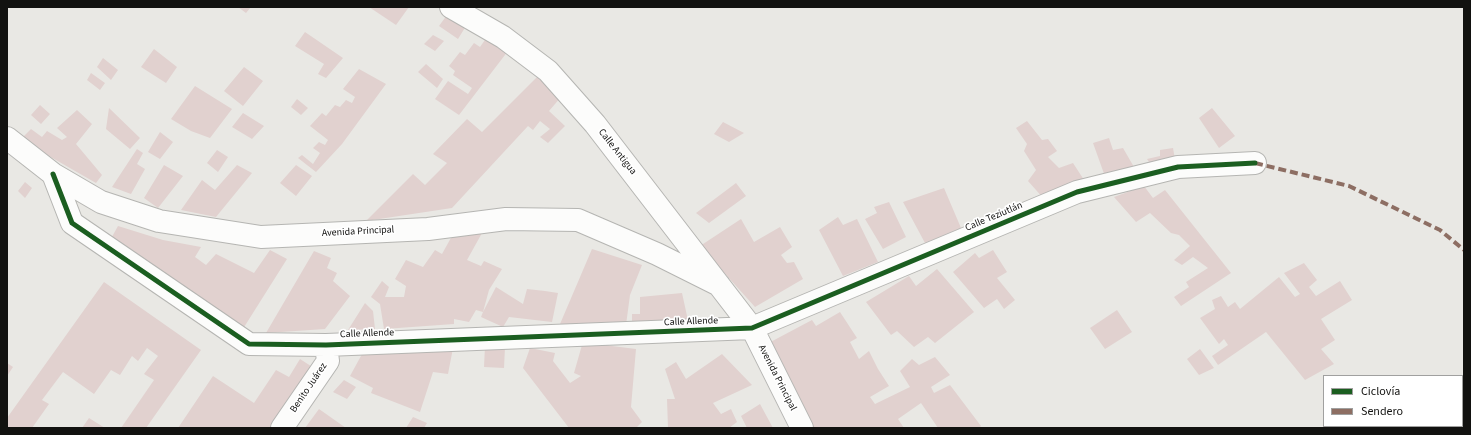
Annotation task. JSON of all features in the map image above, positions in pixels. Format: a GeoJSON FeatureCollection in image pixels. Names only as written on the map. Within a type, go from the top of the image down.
{"type":"FeatureCollection","features":[{"type":"Feature","properties":{"kind":"street","name":"Calle Antigua"},"geometry":{"type":"LineString","coordinates":[[451,7],[503,37],[548,72],[595,124],[752,328]]}},
{"type":"Feature","properties":{"kind":"street","name":"Avenida Principal"},"geometry":{"type":"LineString","coordinates":[[7,138],[53,174],[101,202],[159,221],[261,237],[428,228],[506,219],[578,220],[657,254],[719,285]]}},
{"type":"Feature","properties":{"kind":"street","name":"Calle Teziutlán"},"geometry":{"type":"LineString","coordinates":[[752,328],[1077,192],[1178,166],[1255,162]]}},
{"type":"Feature","properties":{"kind":"street","name":"Calle Allende"},"geometry":{"type":"LineString","coordinates":[[53,174],[72,223],[249,344],[326,344],[752,328]]}},
{"type":"Feature","properties":{"kind":"street","name":"Avenida Principal"},"geometry":{"type":"LineString","coordinates":[[752,328],[802,428]]}},
{"type":"Feature","properties":{"kind":"street","name":"Benito Juárez"},"geometry":{"type":"LineString","coordinates":[[282,428],[328,361],[326,344]]}},
{"type":"Feature","properties":{"kind":"building"},"geometry":{"type":"Polygon","coordinates":[[[238,7],[251,7],[246,13],[238,7]]]}},
{"type":"Feature","properties":{"kind":"building"},"geometry":{"type":"Polygon","coordinates":[[[369,7],[409,7],[396,25],[369,7]]]}},
{"type":"Feature","properties":{"kind":"building"},"geometry":{"type":"Polygon","coordinates":[[[447,15],[466,26],[458,39],[439,26],[447,15]]]}},
{"type":"Feature","properties":{"kind":"building"},"geometry":{"type":"Polygon","coordinates":[[[305,32],[343,58],[326,78],[318,74],[324,64],[295,46],[305,32]]]}},
{"type":"Feature","properties":{"kind":"building"},"geometry":{"type":"Polygon","coordinates":[[[433,35],[444,41],[435,51],[424,44],[433,35]]]}},
{"type":"Feature","properties":{"kind":"building"},"geometry":{"type":"Polygon","coordinates":[[[487,37],[508,51],[459,115],[435,99],[448,81],[468,94],[472,88],[453,75],[455,71],[449,66],[460,52],[465,55],[474,43],[480,47],[487,37]]]}},
{"type":"Feature","properties":{"kind":"building"},"geometry":{"type":"Polygon","coordinates":[[[154,49],[177,67],[166,83],[141,67],[154,49]]]}},
{"type":"Feature","properties":{"kind":"building"},"geometry":{"type":"Polygon","coordinates":[[[103,58],[118,70],[111,80],[97,67],[103,58]]]}},
{"type":"Feature","properties":{"kind":"building"},"geometry":{"type":"Polygon","coordinates":[[[426,64],[443,79],[437,88],[418,72],[426,64]]]}},
{"type":"Feature","properties":{"kind":"building"},"geometry":{"type":"Polygon","coordinates":[[[244,67],[263,81],[243,106],[224,91],[244,67]]]}},
{"type":"Feature","properties":{"kind":"building"},"geometry":{"type":"Polygon","coordinates":[[[359,69],[386,84],[342,144],[316,172],[298,158],[302,155],[313,164],[320,153],[313,148],[319,142],[325,145],[328,140],[310,126],[322,113],[326,116],[335,105],[340,107],[346,100],[352,103],[355,97],[343,89],[359,69]]]}},
{"type":"Feature","properties":{"kind":"building"},"geometry":{"type":"Polygon","coordinates":[[[91,73],[105,83],[100,90],[87,80],[91,73]]]}},
{"type":"Feature","properties":{"kind":"building"},"geometry":{"type":"Polygon","coordinates":[[[537,77],[561,97],[549,111],[565,126],[548,143],[540,137],[550,129],[540,121],[533,130],[528,126],[452,208],[366,221],[413,174],[425,185],[447,163],[433,154],[467,119],[482,132],[537,77]]]}},
{"type":"Feature","properties":{"kind":"building"},"geometry":{"type":"Polygon","coordinates":[[[195,86],[232,109],[210,138],[191,131],[171,119],[195,86]]]}},
{"type":"Feature","properties":{"kind":"building"},"geometry":{"type":"Polygon","coordinates":[[[297,99],[308,108],[301,115],[291,107],[297,99]]]}},
{"type":"Feature","properties":{"kind":"building"},"geometry":{"type":"Polygon","coordinates":[[[40,105],[50,114],[41,124],[31,115],[40,105]]]}},
{"type":"Feature","properties":{"kind":"building"},"geometry":{"type":"Polygon","coordinates":[[[109,108],[140,138],[130,149],[106,129],[109,108]]]}},
{"type":"Feature","properties":{"kind":"building"},"geometry":{"type":"Polygon","coordinates":[[[1212,108],[1235,136],[1219,148],[1199,118],[1212,108]]]}},
{"type":"Feature","properties":{"kind":"building"},"geometry":{"type":"Polygon","coordinates":[[[77,110],[92,124],[76,144],[102,175],[96,183],[35,148],[23,137],[31,129],[42,137],[47,131],[62,140],[67,137],[57,128],[77,110]]]}},
{"type":"Feature","properties":{"kind":"building"},"geometry":{"type":"Polygon","coordinates":[[[243,113],[264,126],[252,139],[232,127],[243,113]]]}},
{"type":"Feature","properties":{"kind":"building"},"geometry":{"type":"Polygon","coordinates":[[[1027,121],[1042,140],[1048,139],[1057,151],[1048,157],[1059,168],[1073,163],[1086,183],[1044,199],[1028,181],[1036,170],[1024,151],[1027,144],[1016,128],[1027,121]]]}},
{"type":"Feature","properties":{"kind":"building"},"geometry":{"type":"Polygon","coordinates":[[[723,122],[744,133],[729,142],[714,134],[723,122]]]}},
{"type":"Feature","properties":{"kind":"building"},"geometry":{"type":"Polygon","coordinates":[[[160,132],[173,142],[160,159],[148,152],[160,132]]]}},
{"type":"Feature","properties":{"kind":"building"},"geometry":{"type":"Polygon","coordinates":[[[1109,138],[1113,150],[1123,148],[1138,174],[1107,182],[1093,143],[1109,138]]]}},
{"type":"Feature","properties":{"kind":"building"},"geometry":{"type":"Polygon","coordinates":[[[1173,148],[1176,165],[1153,168],[1147,159],[1160,156],[1160,150],[1173,148]]]}},
{"type":"Feature","properties":{"kind":"building"},"geometry":{"type":"Polygon","coordinates":[[[137,149],[143,153],[137,164],[145,169],[131,194],[112,187],[137,149]]]}},
{"type":"Feature","properties":{"kind":"building"},"geometry":{"type":"Polygon","coordinates":[[[217,150],[228,157],[218,172],[207,163],[217,150]]]}},
{"type":"Feature","properties":{"kind":"building"},"geometry":{"type":"Polygon","coordinates":[[[164,165],[183,176],[158,208],[144,198],[164,165]]]}},
{"type":"Feature","properties":{"kind":"building"},"geometry":{"type":"Polygon","coordinates":[[[237,165],[252,173],[216,217],[181,210],[202,180],[215,190],[237,165]]]}},
{"type":"Feature","properties":{"kind":"building"},"geometry":{"type":"Polygon","coordinates":[[[296,165],[312,176],[296,196],[280,183],[296,165]]]}},
{"type":"Feature","properties":{"kind":"building"},"geometry":{"type":"Polygon","coordinates":[[[25,182],[32,188],[25,198],[18,191],[25,182]]]}},
{"type":"Feature","properties":{"kind":"building"},"geometry":{"type":"Polygon","coordinates":[[[736,183],[746,196],[709,223],[696,213],[736,183]]]}},
{"type":"Feature","properties":{"kind":"building"},"geometry":{"type":"Polygon","coordinates":[[[1144,186],[1153,198],[1165,190],[1231,273],[1181,306],[1174,297],[1189,287],[1186,282],[1208,268],[1193,257],[1182,265],[1174,260],[1190,246],[1179,235],[1171,233],[1150,213],[1136,222],[1114,197],[1144,186]]]}},
{"type":"Feature","properties":{"kind":"building"},"geometry":{"type":"Polygon","coordinates":[[[944,188],[961,228],[925,243],[903,202],[944,188]]]}},
{"type":"Feature","properties":{"kind":"building"},"geometry":{"type":"Polygon","coordinates":[[[889,202],[906,237],[883,249],[865,219],[877,213],[874,207],[889,202]]]}},
{"type":"Feature","properties":{"kind":"building"},"geometry":{"type":"Polygon","coordinates":[[[838,217],[843,225],[857,219],[878,262],[843,276],[819,230],[838,217]]]}},
{"type":"Feature","properties":{"kind":"building"},"geometry":{"type":"Polygon","coordinates":[[[741,219],[754,242],[780,227],[792,247],[781,255],[787,263],[794,262],[803,279],[755,307],[700,246],[741,219]]]}},
{"type":"Feature","properties":{"kind":"building"},"geometry":{"type":"Polygon","coordinates":[[[118,226],[163,240],[201,247],[195,257],[206,265],[216,254],[254,273],[270,250],[287,259],[241,332],[108,244],[118,226]]]}},
{"type":"Feature","properties":{"kind":"building"},"geometry":{"type":"Polygon","coordinates":[[[482,233],[467,260],[481,266],[484,261],[502,269],[489,290],[483,312],[476,310],[469,322],[454,319],[454,324],[384,329],[380,304],[371,297],[382,281],[389,287],[385,297],[404,297],[406,286],[395,279],[406,260],[423,267],[435,250],[442,254],[452,236],[482,233]]]}},
{"type":"Feature","properties":{"kind":"building"},"geometry":{"type":"Polygon","coordinates":[[[592,249],[642,265],[630,295],[626,325],[560,324],[592,249]]]}},
{"type":"Feature","properties":{"kind":"building"},"geometry":{"type":"Polygon","coordinates":[[[993,250],[1007,272],[997,278],[1015,300],[1004,309],[997,299],[984,308],[953,272],[975,253],[979,258],[993,250]]]}},
{"type":"Feature","properties":{"kind":"building"},"geometry":{"type":"Polygon","coordinates":[[[314,251],[331,258],[327,268],[337,273],[333,281],[350,296],[325,329],[266,333],[314,251]]]}},
{"type":"Feature","properties":{"kind":"building"},"geometry":{"type":"Polygon","coordinates":[[[1304,263],[1317,280],[1309,287],[1316,296],[1340,281],[1352,300],[1321,319],[1335,340],[1321,349],[1334,364],[1305,380],[1266,332],[1218,365],[1212,356],[1228,345],[1224,339],[1219,344],[1200,318],[1215,309],[1212,300],[1221,296],[1228,307],[1235,302],[1240,309],[1279,277],[1295,297],[1300,294],[1284,273],[1304,263]]]}},
{"type":"Feature","properties":{"kind":"building"},"geometry":{"type":"Polygon","coordinates":[[[937,269],[974,312],[935,343],[928,337],[914,347],[897,331],[891,335],[866,302],[909,276],[916,286],[937,269]]]}},
{"type":"Feature","properties":{"kind":"building"},"geometry":{"type":"Polygon","coordinates":[[[104,282],[201,350],[146,428],[121,428],[154,380],[144,374],[158,356],[147,348],[138,361],[132,356],[120,375],[111,370],[94,394],[63,372],[42,400],[49,404],[32,428],[10,428],[7,426],[7,418],[104,282]]]}},
{"type":"Feature","properties":{"kind":"building"},"geometry":{"type":"Polygon","coordinates":[[[496,287],[523,304],[527,289],[558,293],[552,322],[509,317],[503,327],[481,317],[496,287]]]}},
{"type":"Feature","properties":{"kind":"building"},"geometry":{"type":"Polygon","coordinates":[[[682,293],[689,325],[632,327],[632,314],[640,314],[640,297],[682,293]]]}},
{"type":"Feature","properties":{"kind":"building"},"geometry":{"type":"Polygon","coordinates":[[[365,303],[373,311],[375,329],[348,330],[365,303]]]}},
{"type":"Feature","properties":{"kind":"building"},"geometry":{"type":"Polygon","coordinates":[[[1117,310],[1132,332],[1105,349],[1090,328],[1117,310]]]}},
{"type":"Feature","properties":{"kind":"building"},"geometry":{"type":"Polygon","coordinates":[[[840,312],[857,338],[850,342],[859,359],[869,351],[889,386],[870,397],[875,404],[910,387],[900,371],[912,359],[919,365],[935,357],[950,375],[931,387],[934,393],[950,385],[981,426],[979,428],[938,428],[921,403],[898,419],[904,428],[805,428],[763,346],[812,320],[816,326],[840,312]]]}},
{"type":"Feature","properties":{"kind":"building"},"geometry":{"type":"Polygon","coordinates":[[[596,344],[636,349],[631,407],[642,422],[636,428],[569,428],[523,368],[530,348],[555,353],[553,361],[570,383],[581,376],[574,373],[582,345],[596,344]]]}},
{"type":"Feature","properties":{"kind":"building"},"geometry":{"type":"Polygon","coordinates":[[[367,345],[453,348],[448,374],[433,372],[420,412],[371,393],[373,388],[350,376],[367,345]]]}},
{"type":"Feature","properties":{"kind":"building"},"geometry":{"type":"Polygon","coordinates":[[[485,346],[505,347],[504,368],[484,367],[485,346]]]}},
{"type":"Feature","properties":{"kind":"building"},"geometry":{"type":"Polygon","coordinates":[[[1200,349],[1214,368],[1199,375],[1187,359],[1200,349]]]}},
{"type":"Feature","properties":{"kind":"building"},"geometry":{"type":"Polygon","coordinates":[[[722,354],[752,385],[713,403],[721,414],[731,409],[737,422],[729,428],[668,428],[667,399],[675,399],[665,369],[676,362],[686,379],[722,354]]]}},
{"type":"Feature","properties":{"kind":"building"},"geometry":{"type":"Polygon","coordinates":[[[300,359],[317,370],[269,428],[178,428],[213,376],[254,403],[276,370],[289,377],[300,359]]]}},
{"type":"Feature","properties":{"kind":"building"},"geometry":{"type":"Polygon","coordinates":[[[7,363],[13,367],[7,376],[7,363]]]}},
{"type":"Feature","properties":{"kind":"building"},"geometry":{"type":"Polygon","coordinates":[[[344,380],[356,387],[347,399],[333,392],[344,380]]]}},
{"type":"Feature","properties":{"kind":"building"},"geometry":{"type":"Polygon","coordinates":[[[760,404],[773,428],[747,428],[741,416],[760,404]]]}},
{"type":"Feature","properties":{"kind":"building"},"geometry":{"type":"Polygon","coordinates":[[[319,409],[346,428],[305,428],[319,409]]]}},
{"type":"Feature","properties":{"kind":"building"},"geometry":{"type":"Polygon","coordinates":[[[413,417],[427,423],[424,428],[406,428],[413,417]]]}},
{"type":"Feature","properties":{"kind":"building"},"geometry":{"type":"Polygon","coordinates":[[[89,418],[105,428],[82,428],[89,418]]]}},
{"type":"Feature","properties":{"kind":"marked path"},"geometry":{"type":"LineString","coordinates":[[1255,163],[1349,186],[1440,230],[1464,250]]}},
{"type":"Feature","properties":{"kind":"cycle path"},"geometry":{"type":"LineString","coordinates":[[53,174],[72,223],[249,344],[326,345],[752,328],[1077,192],[1178,167],[1255,163]]}}]}
